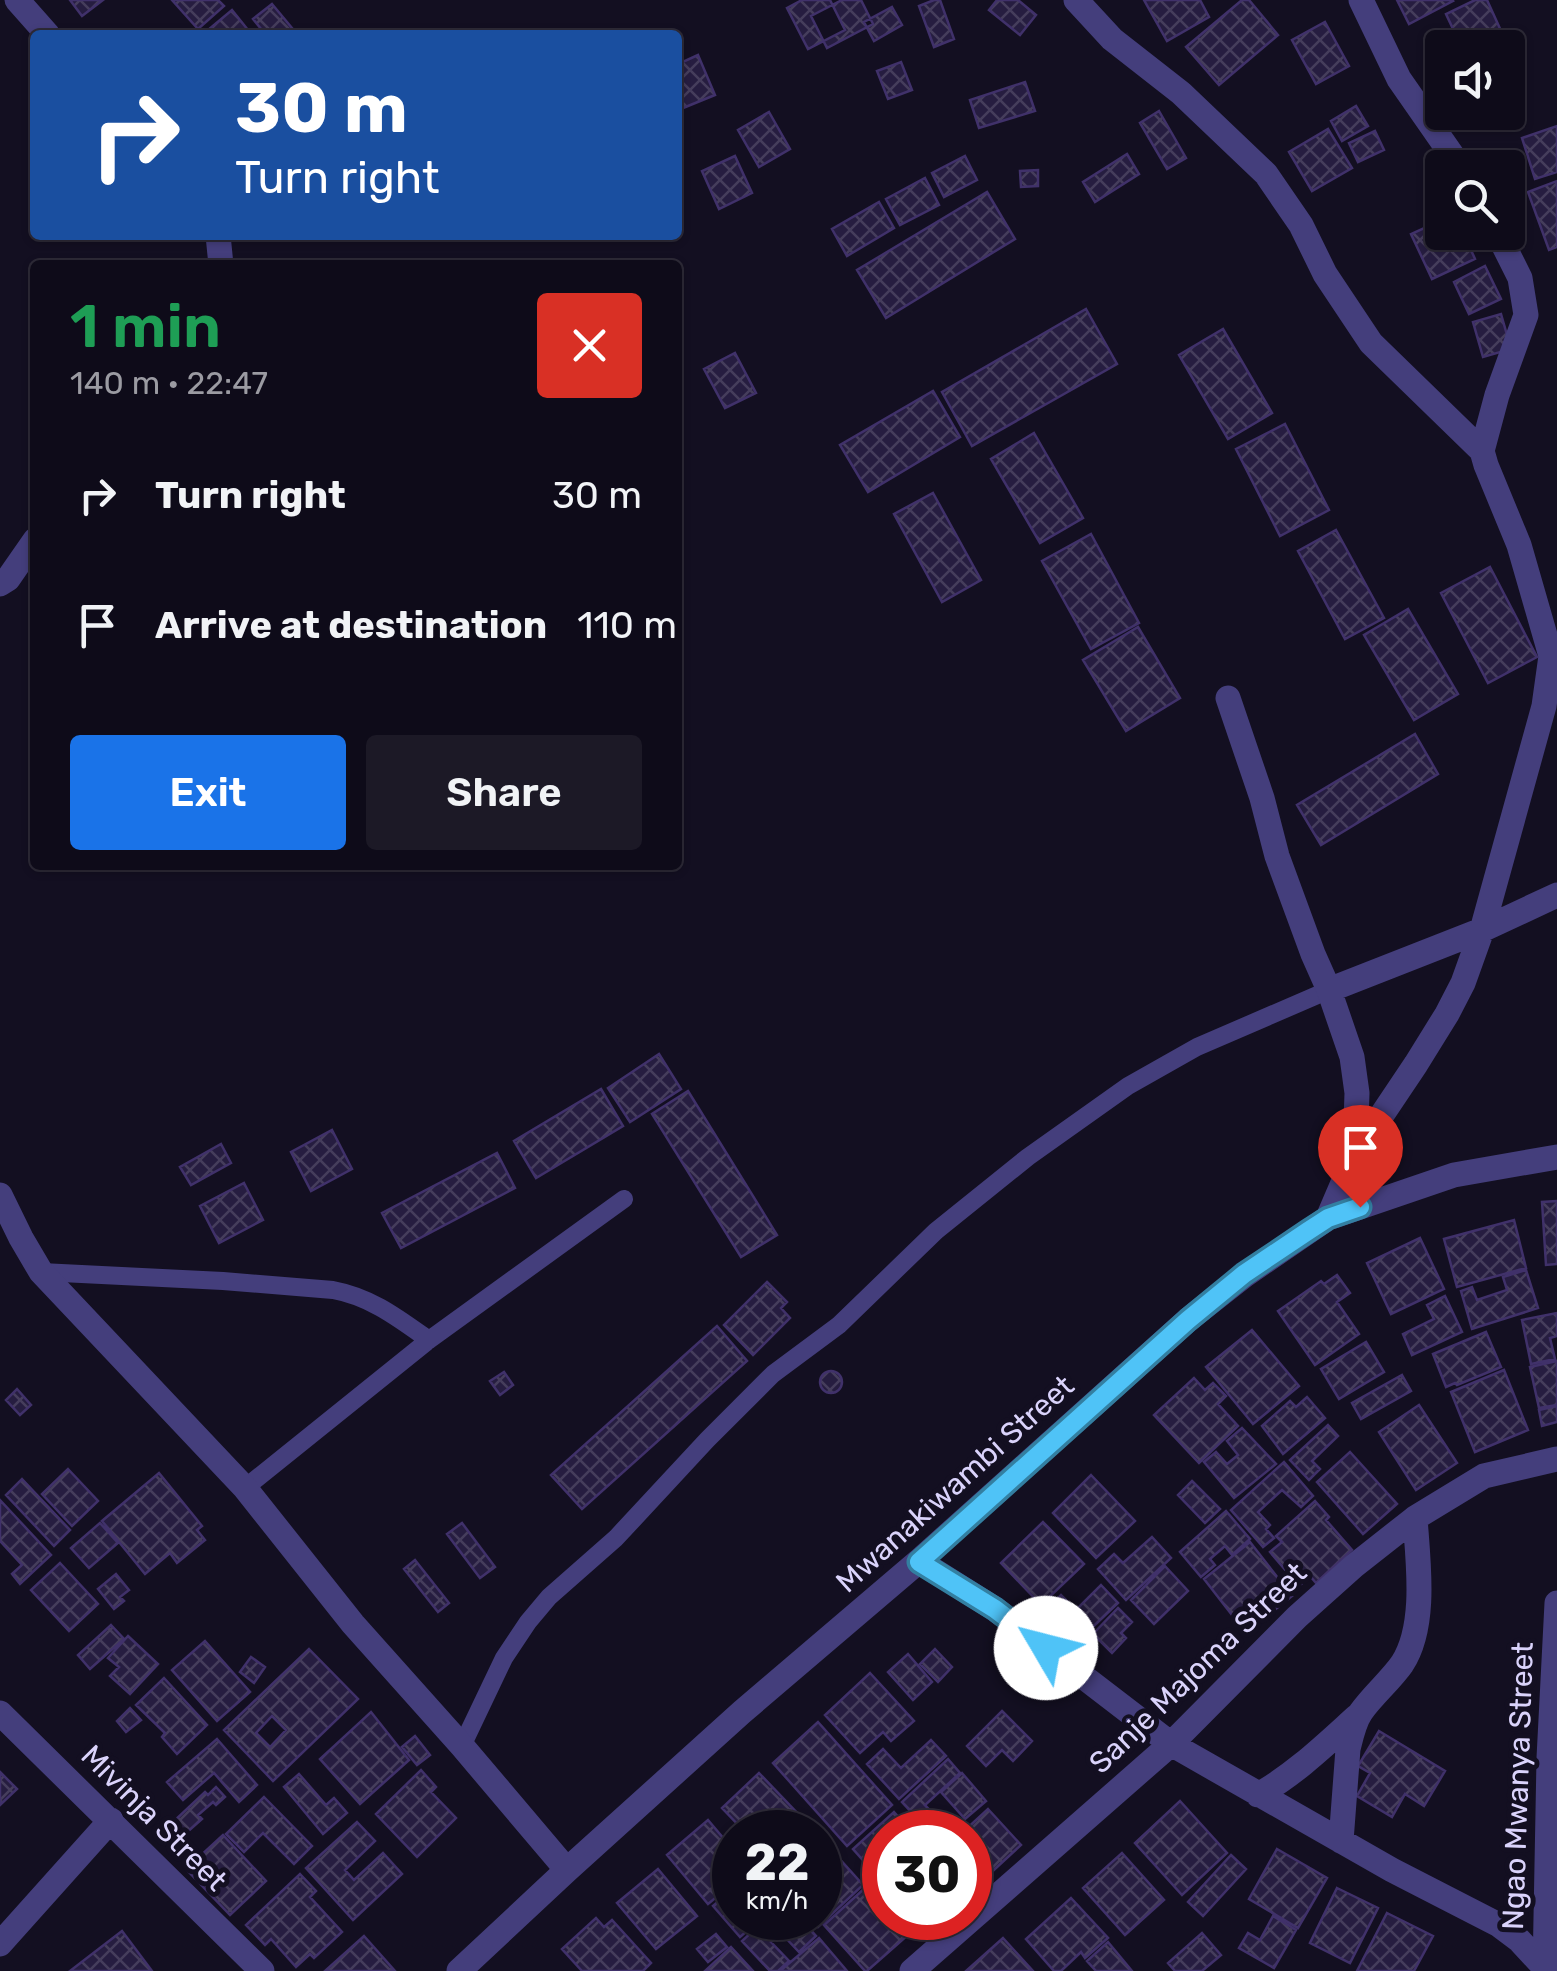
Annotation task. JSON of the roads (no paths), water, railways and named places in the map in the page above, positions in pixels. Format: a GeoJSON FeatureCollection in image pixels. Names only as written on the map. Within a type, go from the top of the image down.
{"type":"FeatureCollection","features":[{"type":"Feature","properties":{"kind":"street"},"geometry":{"type":"LineString","coordinates":[[17,0],[44,30]]}},
{"type":"Feature","properties":{"kind":"street"},"geometry":{"type":"LineString","coordinates":[[1076,0],[1112,39],[1181,94],[1266,174],[1371,343],[1482,450]]}},
{"type":"Feature","properties":{"kind":"street"},"geometry":{"type":"LineString","coordinates":[[1361,0],[1399,79],[1448,150]]}},
{"type":"Feature","properties":{"kind":"street"},"geometry":{"type":"LineString","coordinates":[[1328,1218],[1355,1155],[1463,983],[1482,930],[1554,658],[1519,545],[1482,450],[1526,314],[1520,278],[1506,250]]}},
{"type":"Feature","properties":{"kind":"street"},"geometry":{"type":"LineString","coordinates":[[0,584],[8,579],[30,547]]}},
{"type":"Feature","properties":{"kind":"street"},"geometry":{"type":"LineString","coordinates":[[1228,698],[1277,856],[1329,990],[1355,1071],[1355,1155]]}},
{"type":"Feature","properties":{"kind":"street"},"geometry":{"type":"LineString","coordinates":[[1329,990],[1482,930],[1557,895]]}},
{"type":"Feature","properties":{"kind":"street","name":"Mwanakiwambi Street"},"geometry":{"type":"LineString","coordinates":[[459,1971],[742,1712],[919,1562],[1244,1274],[1328,1218],[1454,1175],[1557,1157]]}},
{"type":"Feature","properties":{"kind":"street"},"geometry":{"type":"LineString","coordinates":[[0,1195],[41,1272],[246,1488],[353,1624],[567,1870]]}},
{"type":"Feature","properties":{"kind":"street","name":"Sanje Majoma Street"},"geometry":{"type":"LineString","coordinates":[[912,1971],[1171,1744],[1354,1566],[1415,1518],[1484,1476],[1557,1459]]}},
{"type":"Feature","properties":{"kind":"street"},"geometry":{"type":"LineString","coordinates":[[1258,1794],[1308,1762],[1359,1714],[1402,1664],[1410,1648],[1420,1589],[1415,1518]]}},
{"type":"Feature","properties":{"kind":"street"},"geometry":{"type":"LineString","coordinates":[[919,1562],[995,1609],[1171,1744],[1341,1841],[1499,1924],[1519,1940],[1544,1970]]}},
{"type":"Feature","properties":{"kind":"street","name":"Ngao Mwanya Street"},"geometry":{"type":"LineString","coordinates":[[1544,1970],[1557,1603]]}},
{"type":"Feature","properties":{"kind":"street","name":"Mivinja Street"},"geometry":{"type":"LineString","coordinates":[[0,1713],[262,1971]]}},
{"type":"Feature","properties":{"kind":"street"},"geometry":{"type":"LineString","coordinates":[[1341,1841],[1348,1749],[1359,1714]]}},
{"type":"Feature","properties":{"kind":"street"},"geometry":{"type":"LineString","coordinates":[[0,1944],[111,1820]]}},
{"type":"Feature","properties":{"kind":"lane"},"geometry":{"type":"LineString","coordinates":[[462,1746],[504,1658],[549,1596],[616,1538],[773,1374],[839,1325],[936,1231],[1128,1086],[1197,1047],[1329,990]]}},
{"type":"Feature","properties":{"kind":"lane"},"geometry":{"type":"LineString","coordinates":[[246,1488],[428,1340],[624,1199]]}},
{"type":"Feature","properties":{"kind":"lane"},"geometry":{"type":"LineString","coordinates":[[41,1272],[208,1280],[351,1293],[382,1306],[428,1340]]}}]}
